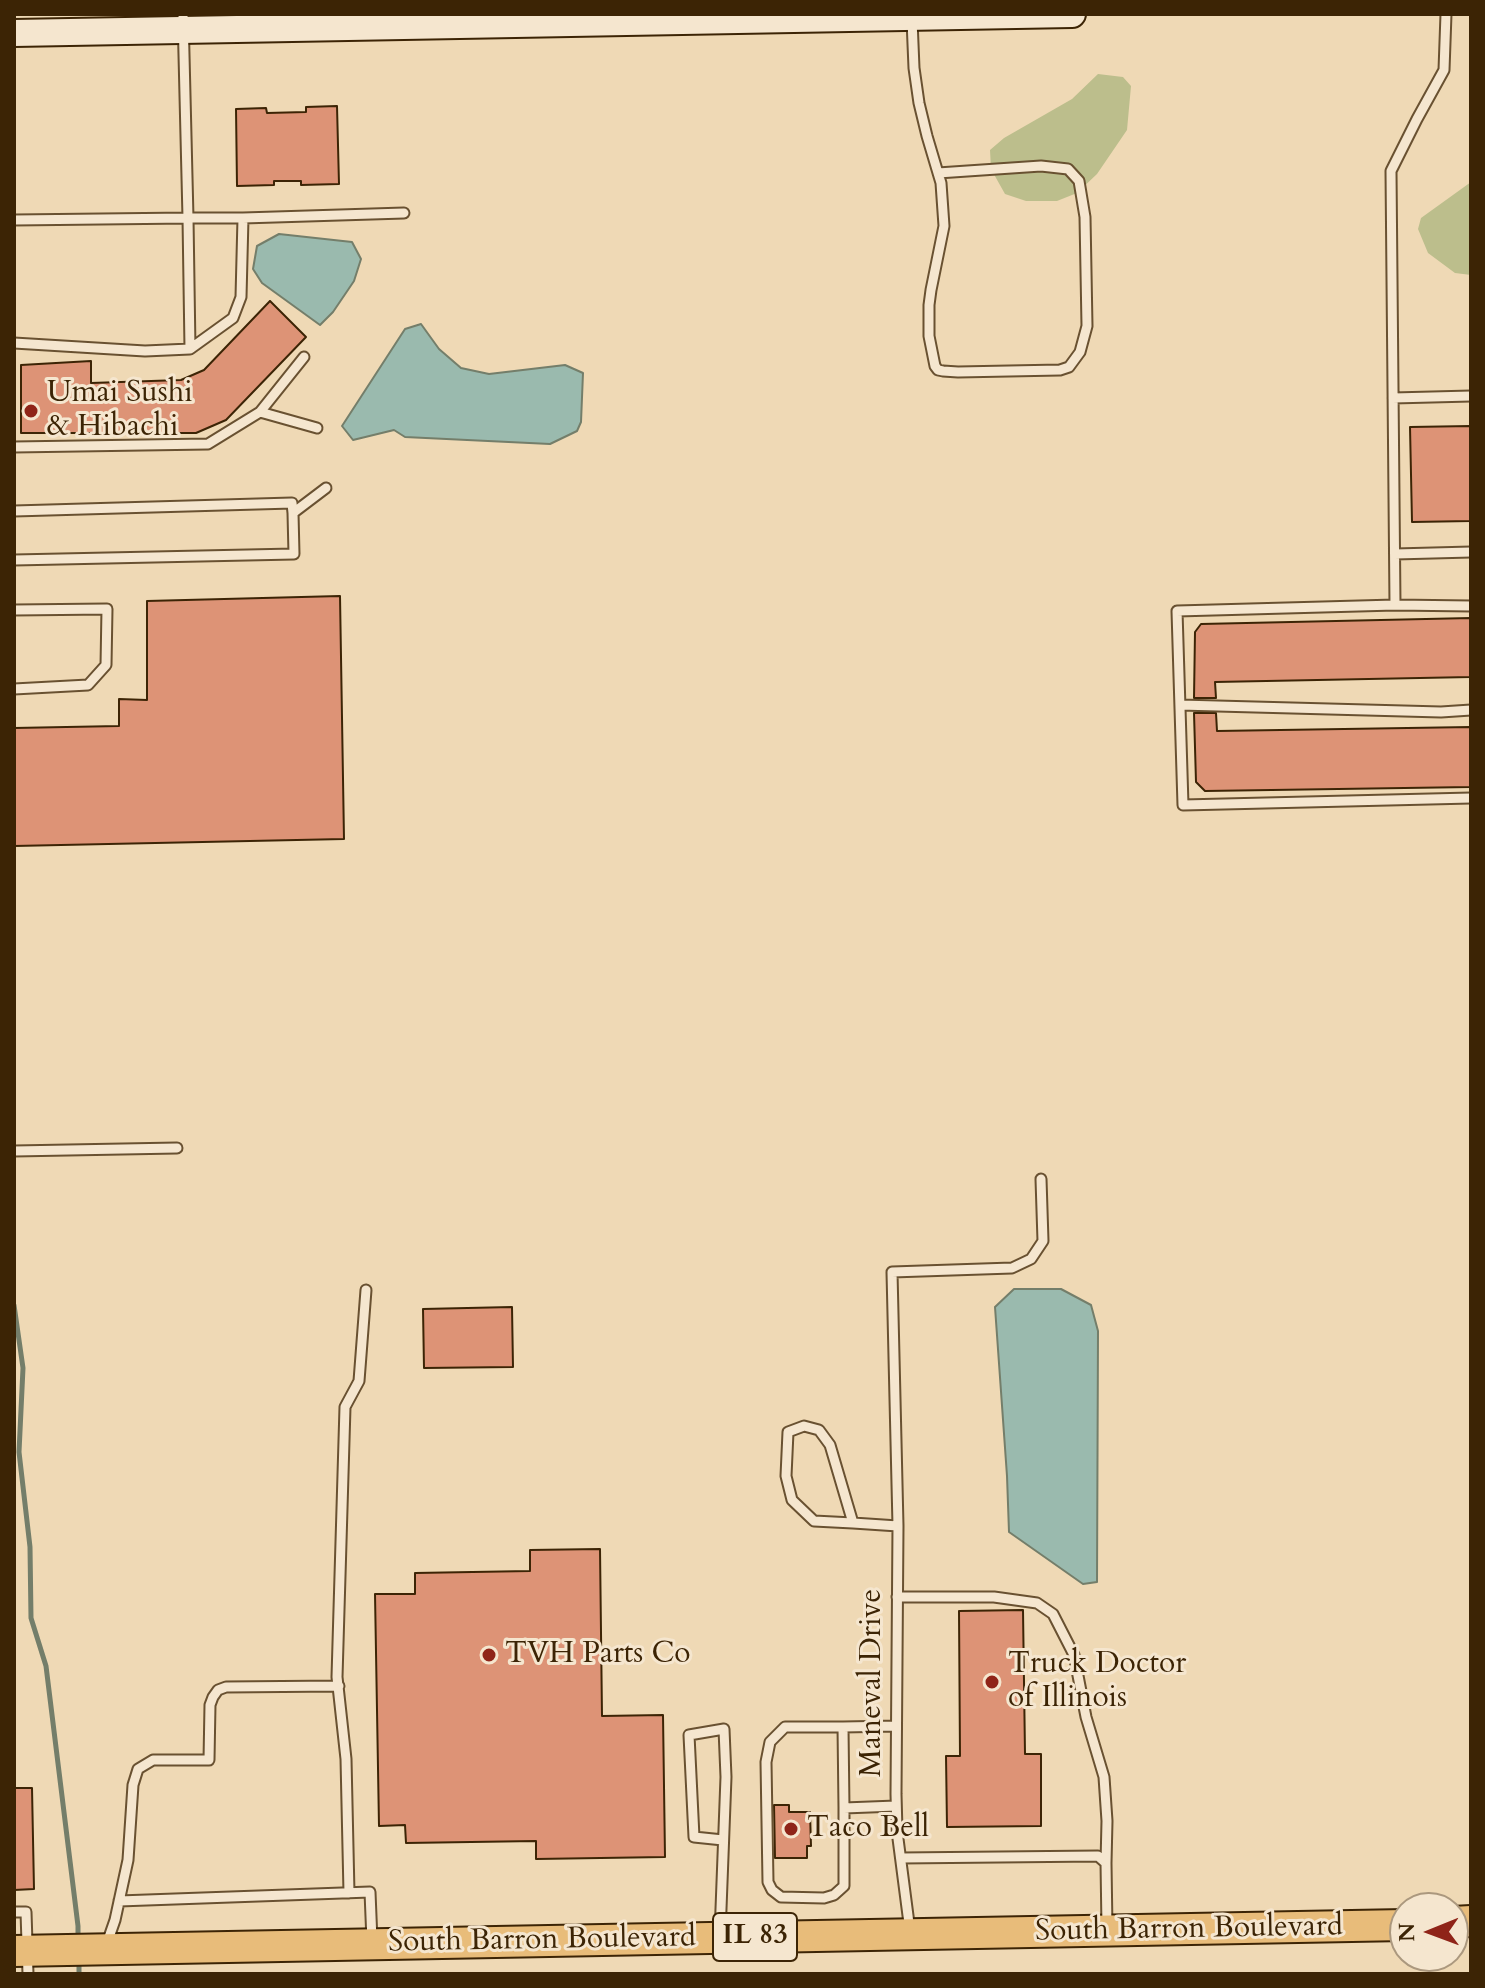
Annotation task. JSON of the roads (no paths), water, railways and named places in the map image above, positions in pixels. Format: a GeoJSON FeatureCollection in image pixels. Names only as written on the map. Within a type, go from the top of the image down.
{"type":"FeatureCollection","features":[{"type":"Feature","properties":{"kind":"main road"},"geometry":{"type":"LineString","coordinates":[[14,33],[183,22],[1072,14]]}},
{"type":"Feature","properties":{"kind":"main road","name":"South Barron Boulevard"},"geometry":{"type":"LineString","coordinates":[[30,1956],[105,1949],[1389,1925]]}},
{"type":"Feature","properties":{"kind":"lane"},"geometry":{"type":"LineString","coordinates":[[1395,605],[1391,171],[1444,70],[1446,14]]}},
{"type":"Feature","properties":{"kind":"lane"},"geometry":{"type":"LineString","coordinates":[[911,17],[919,103],[938,173],[941,183],[944,226],[931,290],[929,326],[935,366],[938,370],[958,372],[1060,370],[1069,367],[1080,352],[1087,326],[1085,217],[1079,181],[1068,169],[1052,167],[938,173]]}},
{"type":"Feature","properties":{"kind":"lane"},"geometry":{"type":"LineString","coordinates":[[183,22],[190,349]]}},
{"type":"Feature","properties":{"kind":"lane"},"geometry":{"type":"LineString","coordinates":[[14,220],[404,213]]}},
{"type":"Feature","properties":{"kind":"lane"},"geometry":{"type":"LineString","coordinates":[[14,343],[145,351],[190,349],[233,318],[241,297],[243,218]]}},
{"type":"Feature","properties":{"kind":"lane"},"geometry":{"type":"LineString","coordinates":[[14,447],[208,444],[260,412],[304,357]]}},
{"type":"Feature","properties":{"kind":"lane"},"geometry":{"type":"LineString","coordinates":[[1393,398],[1471,396]]}},
{"type":"Feature","properties":{"kind":"lane"},"geometry":{"type":"LineString","coordinates":[[260,412],[317,428]]}},
{"type":"Feature","properties":{"kind":"lane"},"geometry":{"type":"LineString","coordinates":[[293,513],[326,488]]}},
{"type":"Feature","properties":{"kind":"lane"},"geometry":{"type":"LineString","coordinates":[[14,511],[292,503],[294,554],[14,560]]}},
{"type":"Feature","properties":{"kind":"lane"},"geometry":{"type":"LineString","coordinates":[[1395,554],[1471,552]]}},
{"type":"Feature","properties":{"kind":"lane"},"geometry":{"type":"LineString","coordinates":[[1471,606],[1177,611],[1183,805],[1471,798]]}},
{"type":"Feature","properties":{"kind":"lane"},"geometry":{"type":"LineString","coordinates":[[14,610],[107,609],[106,665],[88,685],[14,689]]}},
{"type":"Feature","properties":{"kind":"lane"},"geometry":{"type":"LineString","coordinates":[[1180,705],[1441,712],[1471,710]]}},
{"type":"Feature","properties":{"kind":"lane"},"geometry":{"type":"LineString","coordinates":[[14,1151],[177,1148]]}},
{"type":"Feature","properties":{"kind":"lane","name":"Maneval Drive"},"geometry":{"type":"LineString","coordinates":[[910,1935],[896,1806],[898,1526],[892,1272],[1012,1268],[1031,1259],[1043,1241],[1041,1179]]}},
{"type":"Feature","properties":{"kind":"lane"},"geometry":{"type":"LineString","coordinates":[[349,1893],[346,1759],[337,1677],[345,1407],[359,1381],[366,1290]]}},
{"type":"Feature","properties":{"kind":"lane"},"geometry":{"type":"LineString","coordinates":[[853,1523],[825,1437],[819,1430],[804,1426],[788,1432],[786,1476],[792,1500],[814,1521],[898,1526]]}},
{"type":"Feature","properties":{"kind":"lane"},"geometry":{"type":"LineString","coordinates":[[897,1597],[994,1597],[1037,1603],[1053,1614],[1074,1655],[1086,1717],[1104,1777],[1107,1931]]}},
{"type":"Feature","properties":{"kind":"lane"},"geometry":{"type":"LineString","coordinates":[[105,1949],[128,1860],[133,1785],[138,1769],[153,1760],[209,1760],[210,1705],[218,1690],[226,1687],[339,1686]]}},
{"type":"Feature","properties":{"kind":"lane"},"geometry":{"type":"LineString","coordinates":[[843,1727],[844,1886],[834,1895],[824,1898],[781,1897],[768,1882],[766,1762],[770,1742],[785,1727],[896,1726]]}},
{"type":"Feature","properties":{"kind":"lane"},"geometry":{"type":"LineString","coordinates":[[720,1938],[726,1777],[724,1729],[689,1735],[694,1837],[723,1840]]}},
{"type":"Feature","properties":{"kind":"lane"},"geometry":{"type":"LineString","coordinates":[[844,1808],[896,1806]]}},
{"type":"Feature","properties":{"kind":"lane"},"geometry":{"type":"LineString","coordinates":[[901,1858],[1098,1856],[1106,1863]]}},
{"type":"Feature","properties":{"kind":"lane"},"geometry":{"type":"LineString","coordinates":[[119,1901],[370,1892],[372,1944]]}},
{"type":"Feature","properties":{"kind":"lane"},"geometry":{"type":"LineString","coordinates":[[14,1912],[26,1912],[30,1956]]}},
{"type":"Feature","properties":{"kind":"waterway"},"geometry":{"type":"LineString","coordinates":[[14,1305],[23,1368],[19,1452],[30,1547],[31,1618],[46,1666],[78,1941]]}},
{"type":"Feature","properties":{"kind":"waterway"},"geometry":{"type":"LineString","coordinates":[[79,1959],[79,1974]]}},
{"type":"Feature","properties":{"kind":"place","name":"Umai Sushi & Hibachi"},"geometry":{"type":"Point","coordinates":[31,411]}},
{"type":"Feature","properties":{"kind":"place","name":"TVH Parts Co"},"geometry":{"type":"Point","coordinates":[489,1655]}},
{"type":"Feature","properties":{"kind":"place","name":"Truck Doctor of Illinois"},"geometry":{"type":"Point","coordinates":[992,1682]}},
{"type":"Feature","properties":{"kind":"place","name":"Taco Bell"},"geometry":{"type":"Point","coordinates":[791,1829]}}]}
